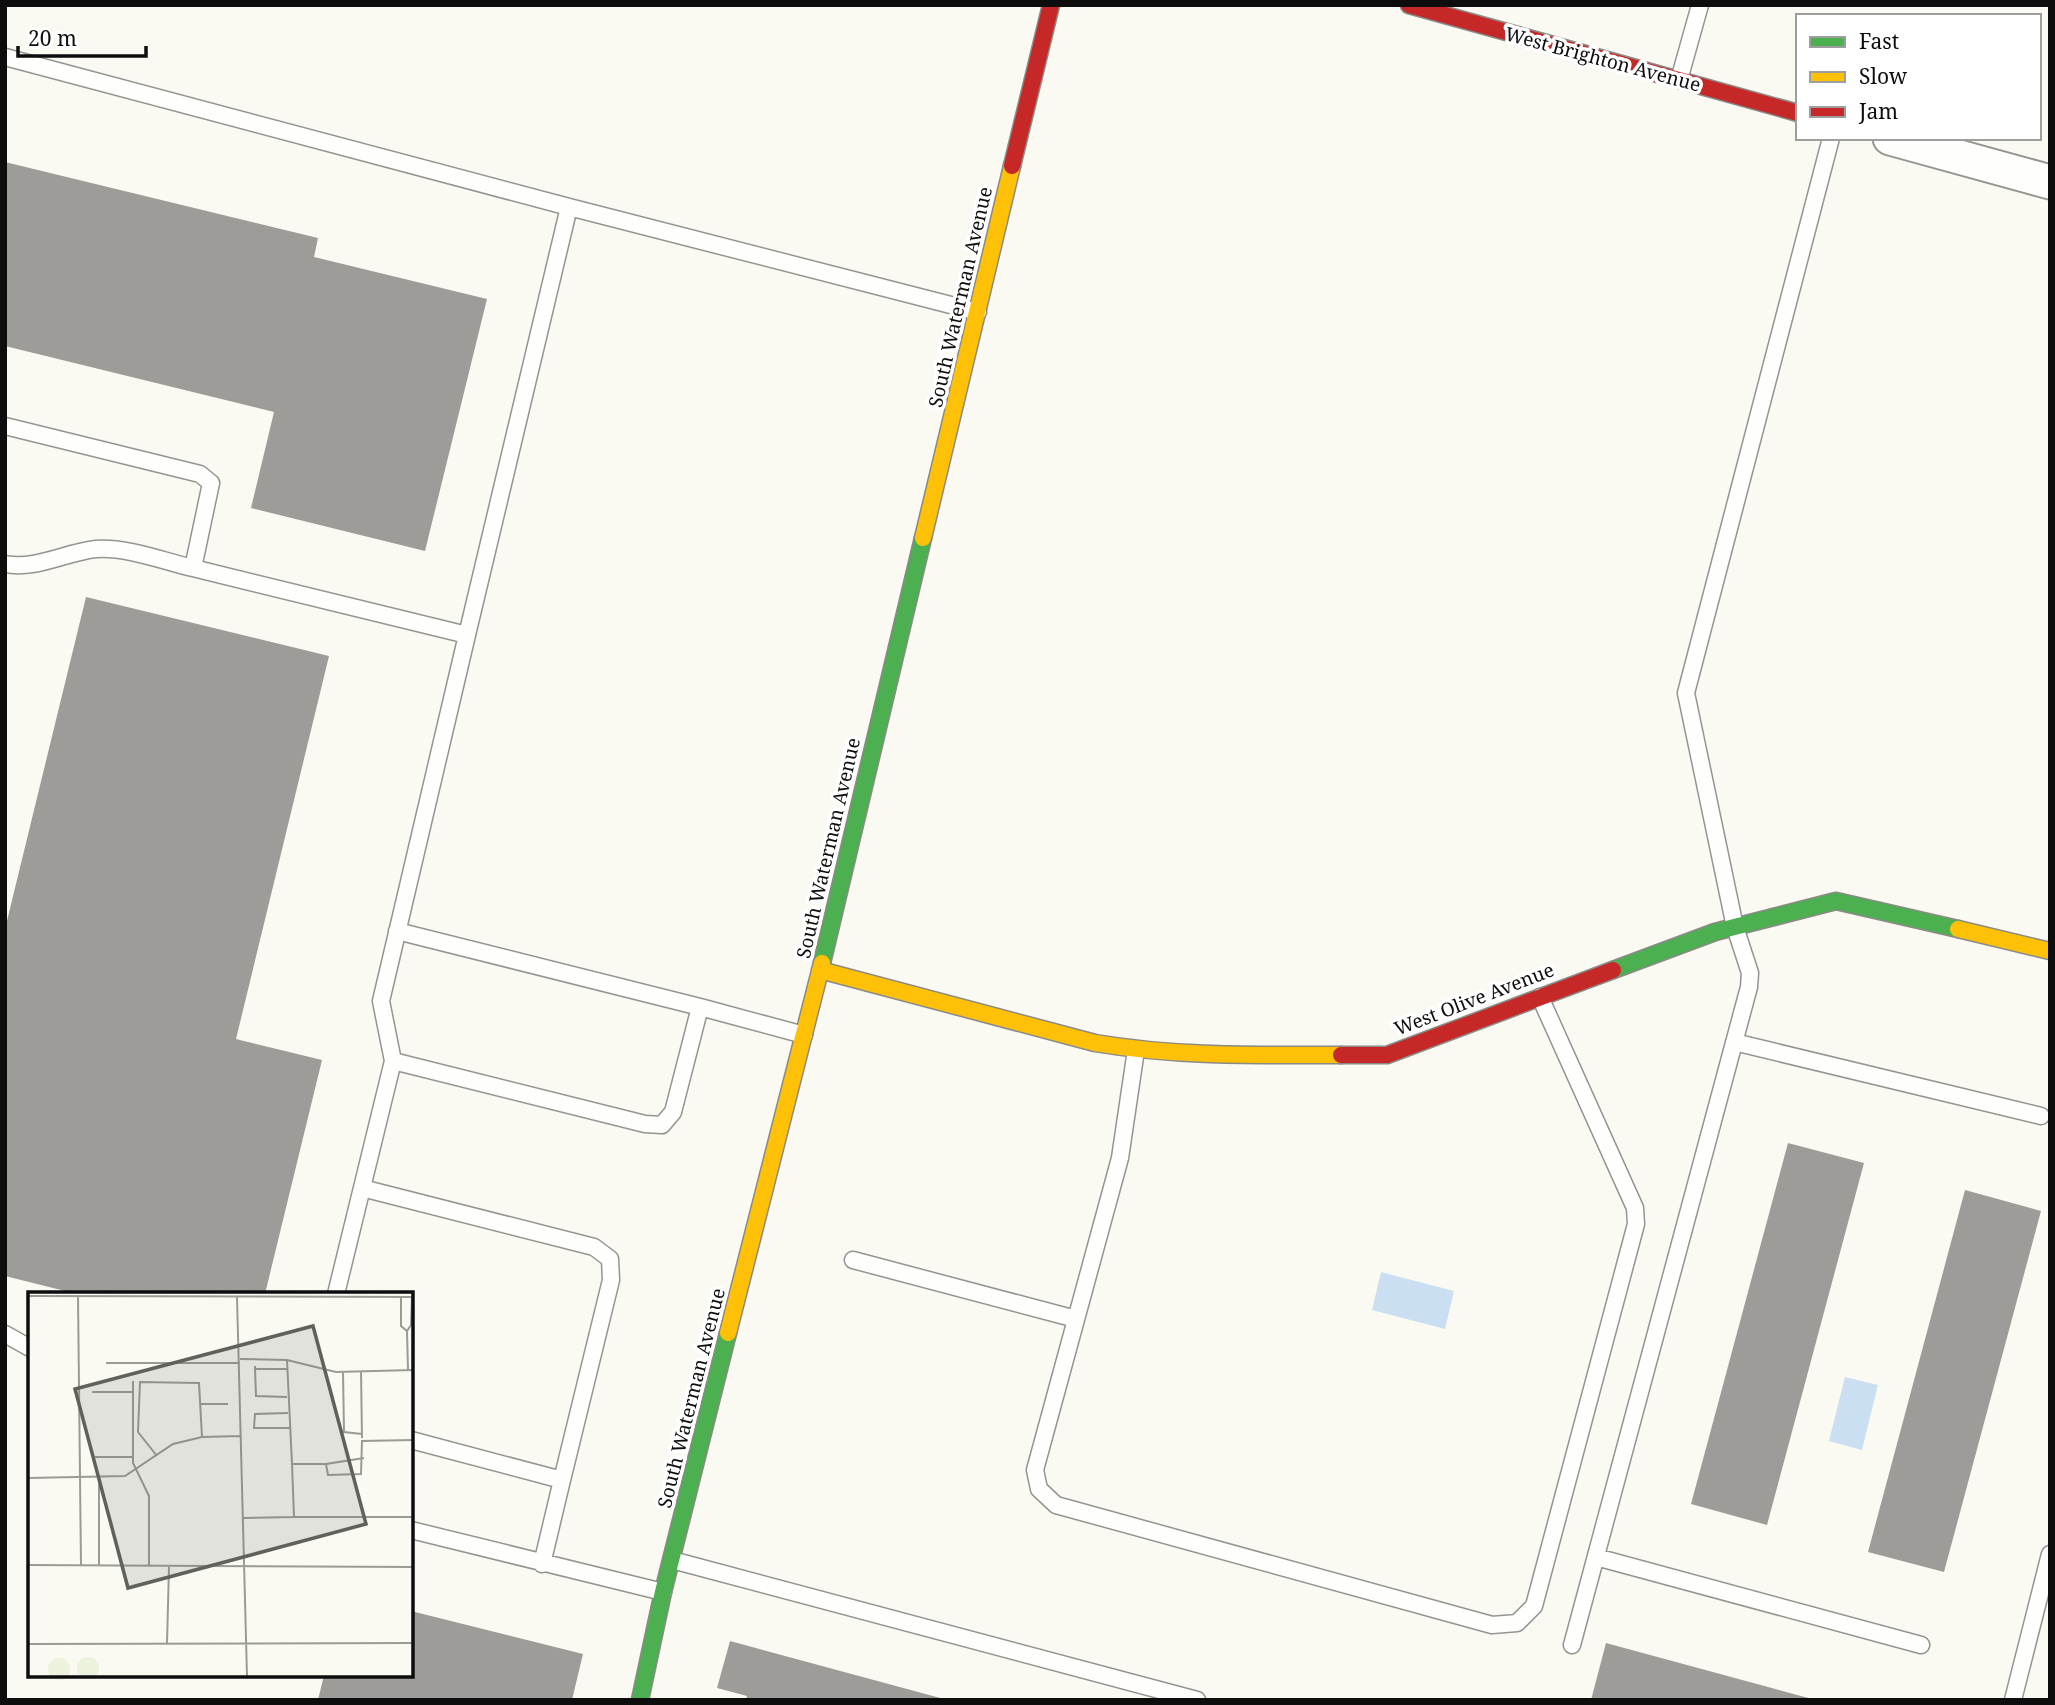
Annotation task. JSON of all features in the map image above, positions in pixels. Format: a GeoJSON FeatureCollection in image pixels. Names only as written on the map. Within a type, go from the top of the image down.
{"type":"FeatureCollection","features":[{"type":"Feature","properties":{"kind":"street","name":"South Waterman Avenue"},"geometry":{"type":"LineString","coordinates":[[640,1700],[663,1592],[820,970],[1051,5]]}},
{"type":"Feature","properties":{"kind":"street","name":"West Brighton Avenue"},"geometry":{"type":"LineString","coordinates":[[1409,5],[1796,112]]}},
{"type":"Feature","properties":{"kind":"street"},"geometry":{"type":"LineString","coordinates":[[1897,140],[2050,183]]}},
{"type":"Feature","properties":{"kind":"street","name":"West Olive Avenue"},"geometry":{"type":"LineString","coordinates":[[820,970],[1095,1043],[1136,1050],[1192,1055],[1387,1055],[1715,932],[1836,901],[2049,949]]}},
{"type":"Feature","properties":{"kind":"lane"},"geometry":{"type":"LineString","coordinates":[[1679,80],[1700,5]]}},
{"type":"Feature","properties":{"kind":"lane"},"geometry":{"type":"LineString","coordinates":[[5,57],[569,207],[978,312]]}},
{"type":"Feature","properties":{"kind":"lane"},"geometry":{"type":"LineString","coordinates":[[1572,1644],[1749,987],[1750,973],[1735,927],[1686,693],[1830,140]]}},
{"type":"Feature","properties":{"kind":"lane"},"geometry":{"type":"LineString","coordinates":[[336,1292],[393,1061],[381,1001],[569,207]]}},
{"type":"Feature","properties":{"kind":"lane"},"geometry":{"type":"LineString","coordinates":[[5,426],[200,474],[211,483],[193,568]]}},
{"type":"Feature","properties":{"kind":"lane"},"geometry":{"type":"LineString","coordinates":[[5,564],[27,565],[99,549],[117,551],[467,635]]}},
{"type":"Feature","properties":{"kind":"lane"},"geometry":{"type":"LineString","coordinates":[[397,931],[700,1006],[804,1035]]}},
{"type":"Feature","properties":{"kind":"lane"},"geometry":{"type":"LineString","coordinates":[[1136,1050],[1120,1158],[1035,1470],[1039,1489],[1056,1505],[1492,1625],[1517,1623],[1534,1606],[1636,1224],[1635,1208],[1540,997]]}},
{"type":"Feature","properties":{"kind":"lane"},"geometry":{"type":"LineString","coordinates":[[393,1061],[645,1124],[662,1125],[673,1112],[700,1006]]}},
{"type":"Feature","properties":{"kind":"lane"},"geometry":{"type":"LineString","coordinates":[[1734,1042],[2041,1116]]}},
{"type":"Feature","properties":{"kind":"lane"},"geometry":{"type":"LineString","coordinates":[[362,1188],[594,1247],[610,1259],[611,1279],[542,1564]]}},
{"type":"Feature","properties":{"kind":"lane"},"geometry":{"type":"LineString","coordinates":[[853,1260],[1076,1319]]}},
{"type":"Feature","properties":{"kind":"lane"},"geometry":{"type":"LineString","coordinates":[[5,1334],[28,1347]]}},
{"type":"Feature","properties":{"kind":"lane"},"geometry":{"type":"LineString","coordinates":[[413,1441],[562,1480]]}},
{"type":"Feature","properties":{"kind":"lane"},"geometry":{"type":"LineString","coordinates":[[413,1531],[663,1592]]}},
{"type":"Feature","properties":{"kind":"lane"},"geometry":{"type":"LineString","coordinates":[[2013,1700],[2050,1554]]}},
{"type":"Feature","properties":{"kind":"lane"},"geometry":{"type":"LineString","coordinates":[[1596,1558],[1921,1645]]}},
{"type":"Feature","properties":{"kind":"lane"},"geometry":{"type":"LineString","coordinates":[[671,1560],[1197,1700]]}},
{"type":"Feature","properties":{"kind":"water"},"geometry":{"type":"Polygon","coordinates":[[[1381,1272],[1454,1291],[1445,1329],[1372,1310],[1381,1272]]]}},
{"type":"Feature","properties":{"kind":"water"},"geometry":{"type":"Polygon","coordinates":[[[1845,1377],[1878,1385],[1862,1450],[1829,1441],[1845,1377]]]}},
{"type":"Feature","properties":{"kind":"building"},"geometry":{"type":"Polygon","coordinates":[[[5,162],[318,238],[314,257],[487,299],[425,551],[251,508],[274,412],[5,346],[5,162]]]}},
{"type":"Feature","properties":{"kind":"building"},"geometry":{"type":"Polygon","coordinates":[[[86,597],[329,656],[236,1039],[322,1060],[265,1292],[69,1292],[5,1276],[5,929],[86,597]]]}},
{"type":"Feature","properties":{"kind":"building"},"geometry":{"type":"Polygon","coordinates":[[[1788,1143],[1864,1163],[1767,1525],[1691,1504],[1788,1143]]]}},
{"type":"Feature","properties":{"kind":"building"},"geometry":{"type":"Polygon","coordinates":[[[1965,1190],[2041,1211],[1944,1572],[1868,1552],[1965,1190]]]}},
{"type":"Feature","properties":{"kind":"building"},"geometry":{"type":"Polygon","coordinates":[[[413,1612],[583,1654],[572,1700],[318,1700],[324,1677],[413,1677],[413,1612]]]}},
{"type":"Feature","properties":{"kind":"building"},"geometry":{"type":"Polygon","coordinates":[[[730,1641],[944,1700],[746,1700],[747,1696],[717,1688],[730,1641]]]}},
{"type":"Feature","properties":{"kind":"building"},"geometry":{"type":"Polygon","coordinates":[[[1606,1643],[1812,1699],[1812,1700],[1591,1700],[1606,1643]]]}},
{"type":"Feature","properties":{"kind":"traffic: fast"},"geometry":{"type":"LineString","coordinates":[[822,963],[923,538]]}},
{"type":"Feature","properties":{"kind":"traffic: fast"},"geometry":{"type":"LineString","coordinates":[[1613,970],[1715,932],[1836,901],[1958,929]]}},
{"type":"Feature","properties":{"kind":"traffic: fast"},"geometry":{"type":"LineString","coordinates":[[640,1700],[663,1592],[728,1333]]}},
{"type":"Feature","properties":{"kind":"traffic: slow"},"geometry":{"type":"LineString","coordinates":[[923,538],[1012,166]]}},
{"type":"Feature","properties":{"kind":"traffic: slow"},"geometry":{"type":"LineString","coordinates":[[1958,929],[2050,951]]}},
{"type":"Feature","properties":{"kind":"traffic: slow"},"geometry":{"type":"LineString","coordinates":[[728,1333],[822,963]]}},
{"type":"Feature","properties":{"kind":"traffic: slow"},"geometry":{"type":"LineString","coordinates":[[820,970],[1095,1043],[1187,1053],[1341,1055]]}},
{"type":"Feature","properties":{"kind":"traffic: jam"},"geometry":{"type":"LineString","coordinates":[[1012,166],[1051,5]]}},
{"type":"Feature","properties":{"kind":"traffic: jam"},"geometry":{"type":"LineString","coordinates":[[1409,5],[1796,112]]}},
{"type":"Feature","properties":{"kind":"traffic: jam"},"geometry":{"type":"LineString","coordinates":[[1341,1055],[1387,1055],[1613,970]]}}]}
